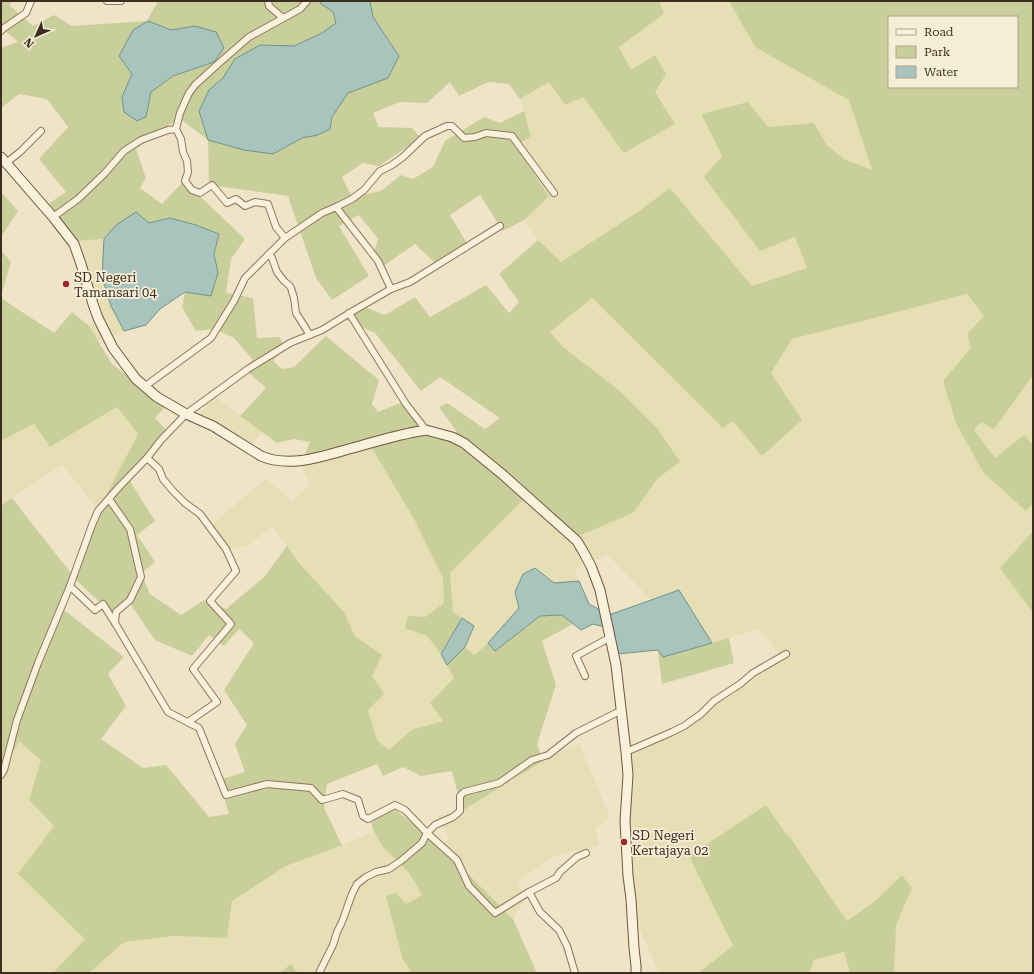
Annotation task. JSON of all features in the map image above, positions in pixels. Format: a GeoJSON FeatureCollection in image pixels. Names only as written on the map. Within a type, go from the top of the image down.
{"type":"FeatureCollection","features":[{"type":"Feature","properties":{"kind":"street"},"geometry":{"type":"LineString","coordinates":[[1,31],[26,13],[31,1]]}},
{"type":"Feature","properties":{"kind":"street"},"geometry":{"type":"LineString","coordinates":[[107,1],[121,1]]}},
{"type":"Feature","properties":{"kind":"street"},"geometry":{"type":"LineString","coordinates":[[268,1],[269,6],[282,18]]}},
{"type":"Feature","properties":{"kind":"street"},"geometry":{"type":"LineString","coordinates":[[285,238],[276,227],[268,204],[255,202],[245,206],[236,199],[227,203],[212,185],[200,193],[192,190],[185,180],[188,172],[187,161],[183,152],[181,139],[176,129],[180,113],[189,93],[196,85],[249,37],[300,9],[307,1]]}},
{"type":"Feature","properties":{"kind":"street"},"geometry":{"type":"LineString","coordinates":[[144,387],[211,338],[234,302],[245,278],[285,238],[322,213],[352,199],[364,190],[380,171],[403,157],[425,136],[447,126],[452,126],[464,138],[475,137],[486,133],[512,136],[554,193]]}},
{"type":"Feature","properties":{"kind":"street"},"geometry":{"type":"LineString","coordinates":[[53,217],[78,199],[105,173],[124,151],[141,140],[168,130],[176,129]]}},
{"type":"Feature","properties":{"kind":"street"},"geometry":{"type":"LineString","coordinates":[[40,131],[20,152],[3,160],[53,217],[74,244],[98,318],[113,348],[136,379],[157,397],[186,414],[213,426],[261,456],[267,459],[280,461],[298,461],[321,457],[404,434],[426,430],[452,437],[464,443],[502,474],[577,541],[591,566],[600,590],[616,665],[628,775],[625,821],[636,973]]}},
{"type":"Feature","properties":{"kind":"street"},"geometry":{"type":"LineString","coordinates":[[336,207],[378,261],[391,290]]}},
{"type":"Feature","properties":{"kind":"street"},"geometry":{"type":"LineString","coordinates":[[1,775],[4,770],[17,720],[32,677],[70,586],[98,511],[147,458],[161,440],[186,414],[248,369],[290,343],[322,330],[391,290],[410,282],[500,226]]}},
{"type":"Feature","properties":{"kind":"street"},"geometry":{"type":"LineString","coordinates":[[269,254],[277,272],[291,288],[296,313],[310,335]]}},
{"type":"Feature","properties":{"kind":"street"},"geometry":{"type":"LineString","coordinates":[[349,313],[406,404],[426,430]]}},
{"type":"Feature","properties":{"kind":"street"},"geometry":{"type":"LineString","coordinates":[[147,458],[159,469],[173,491],[185,503],[200,514],[226,549],[236,571],[210,601],[231,624],[193,669],[217,702],[188,722]]}},
{"type":"Feature","properties":{"kind":"street"},"geometry":{"type":"LineString","coordinates":[[109,499],[130,529],[141,577],[130,600],[116,612],[115,623]]}},
{"type":"Feature","properties":{"kind":"street"},"geometry":{"type":"LineString","coordinates":[[70,586],[95,610],[103,604],[168,712],[199,728],[226,795],[267,784],[311,788],[322,800],[343,794],[358,800],[363,816],[368,819],[395,805],[405,810],[427,833],[457,860],[469,886],[495,913],[529,892],[556,878],[560,872],[577,857],[586,853]]}},
{"type":"Feature","properties":{"kind":"street"},"geometry":{"type":"LineString","coordinates":[[585,676],[576,656],[611,637]]}},
{"type":"Feature","properties":{"kind":"street"},"geometry":{"type":"LineString","coordinates":[[626,752],[684,726],[701,714],[714,701],[740,684],[753,673],[786,654]]}},
{"type":"Feature","properties":{"kind":"street"},"geometry":{"type":"LineString","coordinates":[[319,973],[333,945],[357,884],[366,877],[376,872],[389,869],[402,860],[422,843],[427,833],[435,825],[453,817],[460,811],[460,796],[464,792],[499,783],[532,760],[548,756],[576,733],[622,710]]}},
{"type":"Feature","properties":{"kind":"street"},"geometry":{"type":"LineString","coordinates":[[529,892],[540,912],[559,930],[567,946],[573,971],[575,973]]}},
{"type":"Feature","properties":{"kind":"shaded area"},"geometry":{"type":"Polygon","coordinates":[[[659,1],[729,1],[755,47],[849,100],[873,171],[844,159],[827,145],[814,123],[768,127],[701,114],[722,156],[704,177],[796,237],[807,268],[752,286],[670,188],[639,211],[561,262],[538,240],[524,220],[549,196],[516,146],[531,136],[520,99],[549,82],[583,97],[624,153],[675,124],[655,92],[655,55],[631,70],[619,47],[664,14],[659,1]]]}},
{"type":"Feature","properties":{"kind":"shaded area"},"geometry":{"type":"Polygon","coordinates":[[[104,239],[102,277],[111,306],[124,331],[98,341],[89,326],[100,319],[72,241],[104,239]]]}},
{"type":"Feature","properties":{"kind":"shaded area"},"geometry":{"type":"Polygon","coordinates":[[[967,294],[984,316],[967,334],[972,348],[943,381],[956,423],[1026,511],[1033,503],[1033,531],[1000,568],[1033,613],[1033,973],[894,973],[896,925],[912,888],[902,875],[875,901],[847,921],[789,836],[786,834],[689,856],[734,946],[698,973],[659,973],[637,924],[624,829],[630,751],[689,725],[780,656],[760,629],[712,643],[679,590],[651,600],[608,555],[575,569],[579,581],[554,583],[535,568],[515,592],[520,607],[488,643],[474,655],[465,647],[474,626],[453,612],[450,573],[527,495],[633,513],[658,478],[680,462],[658,429],[621,392],[563,347],[550,332],[592,298],[723,428],[733,420],[770,373],[792,339],[967,294]]]}},
{"type":"Feature","properties":{"kind":"shaded area"},"geometry":{"type":"Polygon","coordinates":[[[1033,376],[1033,445],[1024,436],[995,458],[974,430],[1033,376]]]}},
{"type":"Feature","properties":{"kind":"shaded area"},"geometry":{"type":"Polygon","coordinates":[[[215,396],[262,432],[247,449],[196,418],[215,396]]]}},
{"type":"Feature","properties":{"kind":"shaded area"},"geometry":{"type":"Polygon","coordinates":[[[117,407],[138,434],[98,511],[62,464],[1,505],[1,441],[34,424],[50,447],[117,407]]]}},
{"type":"Feature","properties":{"kind":"shaded area"},"geometry":{"type":"Polygon","coordinates":[[[370,445],[414,519],[443,578],[444,603],[425,617],[406,628],[427,636],[441,654],[455,678],[430,703],[443,721],[411,730],[389,750],[377,740],[368,710],[372,676],[382,655],[355,636],[344,612],[299,563],[272,526],[250,544],[227,550],[211,525],[266,479],[292,501],[310,485],[301,465],[370,445]]]}},
{"type":"Feature","properties":{"kind":"shaded area"},"geometry":{"type":"Polygon","coordinates":[[[19,741],[41,760],[29,800],[54,826],[18,875],[85,939],[53,973],[1,973],[1,775],[19,741]]]}},
{"type":"Feature","properties":{"kind":"shaded area"},"geometry":{"type":"Polygon","coordinates":[[[579,743],[610,817],[596,828],[598,845],[553,857],[517,882],[526,898],[513,919],[440,845],[450,838],[437,816],[462,811],[543,761],[579,743]]]}},
{"type":"Feature","properties":{"kind":"shaded area"},"geometry":{"type":"Polygon","coordinates":[[[374,832],[383,847],[410,874],[422,896],[406,904],[403,960],[412,973],[298,973],[291,964],[279,973],[208,973],[206,970],[202,973],[89,973],[123,942],[174,936],[227,938],[232,901],[286,866],[374,832]]]}},
{"type":"Feature","properties":{"kind":"shaded area"},"geometry":{"type":"Polygon","coordinates":[[[844,952],[850,973],[811,973],[810,970],[814,960],[844,952]]]}},
{"type":"Feature","properties":{"kind":"green space"},"geometry":{"type":"Polygon","coordinates":[[[1,1],[13,1],[9,5],[33,26],[54,15],[72,26],[147,21],[158,1],[321,1],[320,3],[333,12],[336,23],[322,33],[294,46],[260,45],[235,59],[223,78],[209,90],[273,154],[302,138],[318,135],[348,93],[388,78],[399,55],[373,17],[370,1],[659,1],[664,14],[619,47],[631,70],[655,55],[666,74],[655,92],[675,124],[624,153],[583,97],[565,105],[549,82],[520,99],[509,84],[488,82],[459,96],[450,82],[427,103],[400,102],[373,113],[379,127],[412,128],[421,138],[379,166],[363,163],[342,177],[352,197],[381,191],[401,175],[413,179],[433,167],[445,141],[484,117],[500,123],[524,111],[531,136],[516,146],[549,196],[524,220],[503,231],[480,195],[450,215],[468,245],[436,264],[415,244],[382,267],[374,252],[378,239],[359,215],[339,226],[369,276],[332,300],[316,278],[288,196],[209,185],[208,140],[179,118],[136,149],[146,178],[140,188],[162,204],[184,181],[245,239],[231,259],[226,293],[253,298],[257,338],[280,337],[284,349],[273,361],[282,369],[294,367],[326,336],[379,380],[372,404],[378,412],[405,401],[433,436],[447,439],[457,432],[439,407],[447,403],[485,429],[500,418],[440,377],[421,391],[375,333],[344,319],[365,307],[385,315],[415,297],[430,317],[486,285],[509,313],[519,302],[499,274],[538,240],[561,262],[639,211],[670,188],[752,286],[807,268],[795,237],[760,251],[704,177],[722,156],[701,114],[748,102],[768,127],[814,123],[827,145],[844,159],[872,170],[849,100],[755,47],[729,1],[1033,1],[1033,376],[994,429],[981,422],[974,430],[995,458],[1024,435],[1033,445],[1033,503],[1026,511],[983,472],[956,423],[943,381],[971,348],[967,334],[984,316],[967,294],[792,339],[771,373],[802,420],[762,456],[733,421],[723,428],[592,298],[550,332],[563,347],[621,392],[658,429],[680,462],[658,478],[633,513],[576,537],[527,496],[450,573],[453,612],[462,618],[441,654],[427,636],[405,628],[408,616],[425,617],[444,603],[443,578],[414,519],[370,445],[301,465],[310,442],[294,439],[277,443],[240,416],[266,388],[245,369],[253,360],[234,338],[215,329],[196,331],[182,307],[185,292],[211,296],[218,273],[214,254],[219,234],[170,218],[149,223],[116,225],[104,239],[72,241],[45,206],[66,192],[39,159],[68,127],[47,99],[19,94],[1,108],[1,48],[18,42],[1,27],[1,1]],[[147,21],[132,74],[122,98],[124,112],[146,117],[151,92],[173,76],[214,62],[195,26],[171,30],[147,21]]]}},
{"type":"Feature","properties":{"kind":"green space"},"geometry":{"type":"Polygon","coordinates":[[[1,192],[18,211],[1,237],[1,192]]]}},
{"type":"Feature","properties":{"kind":"green space"},"geometry":{"type":"Polygon","coordinates":[[[1,250],[11,262],[1,296],[1,250]]]}},
{"type":"Feature","properties":{"kind":"green space"},"geometry":{"type":"Polygon","coordinates":[[[1,298],[54,333],[72,312],[89,326],[112,364],[143,388],[169,403],[155,418],[169,433],[130,481],[155,521],[137,535],[155,562],[141,573],[150,594],[181,615],[204,600],[226,609],[264,577],[287,546],[299,563],[344,612],[355,636],[382,655],[372,676],[384,694],[368,710],[377,740],[389,750],[411,730],[443,721],[430,703],[454,678],[447,665],[465,647],[474,655],[488,643],[495,651],[540,616],[562,615],[573,624],[542,641],[556,685],[537,744],[543,761],[462,811],[452,771],[421,776],[403,767],[383,776],[377,764],[327,784],[324,808],[342,845],[286,866],[232,901],[227,938],[174,936],[124,942],[89,973],[53,973],[85,939],[18,874],[54,826],[29,800],[41,760],[19,741],[1,775],[1,505],[12,498],[74,577],[98,511],[138,434],[117,407],[50,447],[34,424],[1,441],[1,298]],[[74,578],[63,609],[124,657],[108,674],[126,706],[101,739],[143,768],[166,765],[209,817],[229,814],[219,780],[245,772],[235,744],[247,725],[224,690],[254,643],[239,629],[224,646],[209,635],[192,656],[155,640],[129,602],[112,614],[74,578]]]}},
{"type":"Feature","properties":{"kind":"green space"},"geometry":{"type":"Polygon","coordinates":[[[1033,531],[1033,613],[1000,568],[1033,531]]]}},
{"type":"Feature","properties":{"kind":"green space"},"geometry":{"type":"Polygon","coordinates":[[[729,638],[734,663],[662,684],[658,650],[663,657],[729,638]]]}},
{"type":"Feature","properties":{"kind":"green space"},"geometry":{"type":"Polygon","coordinates":[[[389,805],[440,845],[513,919],[537,973],[412,973],[403,960],[386,896],[396,893],[406,904],[422,895],[410,874],[383,847],[374,832],[370,820],[389,805]]]}},
{"type":"Feature","properties":{"kind":"green space"},"geometry":{"type":"Polygon","coordinates":[[[766,805],[847,921],[875,901],[902,875],[912,888],[896,925],[894,973],[850,973],[844,952],[814,960],[810,970],[811,973],[698,973],[733,946],[689,856],[766,805]]]}},
{"type":"Feature","properties":{"kind":"green space"},"geometry":{"type":"Polygon","coordinates":[[[291,964],[298,973],[279,973],[291,964]]]}},
{"type":"Feature","properties":{"kind":"water"},"geometry":{"type":"Polygon","coordinates":[[[321,1],[370,1],[373,17],[399,56],[388,78],[348,93],[332,117],[330,129],[318,135],[302,138],[273,154],[244,150],[208,140],[199,111],[209,90],[223,78],[235,59],[260,45],[294,46],[322,33],[336,23],[333,12],[320,3],[321,1]]]}},
{"type":"Feature","properties":{"kind":"water"},"geometry":{"type":"Polygon","coordinates":[[[148,21],[171,30],[195,26],[216,32],[224,48],[214,62],[173,76],[151,92],[146,117],[137,121],[124,112],[122,97],[132,74],[119,56],[133,30],[148,21]]]}},
{"type":"Feature","properties":{"kind":"water"},"geometry":{"type":"Polygon","coordinates":[[[136,212],[149,223],[170,218],[196,225],[219,234],[214,254],[218,273],[211,296],[185,292],[160,309],[146,325],[124,331],[111,306],[102,277],[104,239],[116,225],[136,212]]]}},
{"type":"Feature","properties":{"kind":"water"},"geometry":{"type":"Polygon","coordinates":[[[535,568],[554,583],[579,581],[589,604],[609,615],[679,590],[712,643],[663,657],[658,650],[617,654],[610,628],[593,624],[581,630],[562,615],[540,616],[495,651],[488,643],[519,608],[515,592],[523,574],[535,568]]]}},
{"type":"Feature","properties":{"kind":"water"},"geometry":{"type":"Polygon","coordinates":[[[462,618],[474,626],[465,647],[447,665],[441,654],[462,618]]]}},
{"type":"Feature","properties":{"kind":"place","name":"SD Negeri Tamansari 04"},"geometry":{"type":"Point","coordinates":[66,284]}},
{"type":"Feature","properties":{"kind":"place","name":"SD Negeri Kertajaya 02"},"geometry":{"type":"Point","coordinates":[624,842]}}]}
